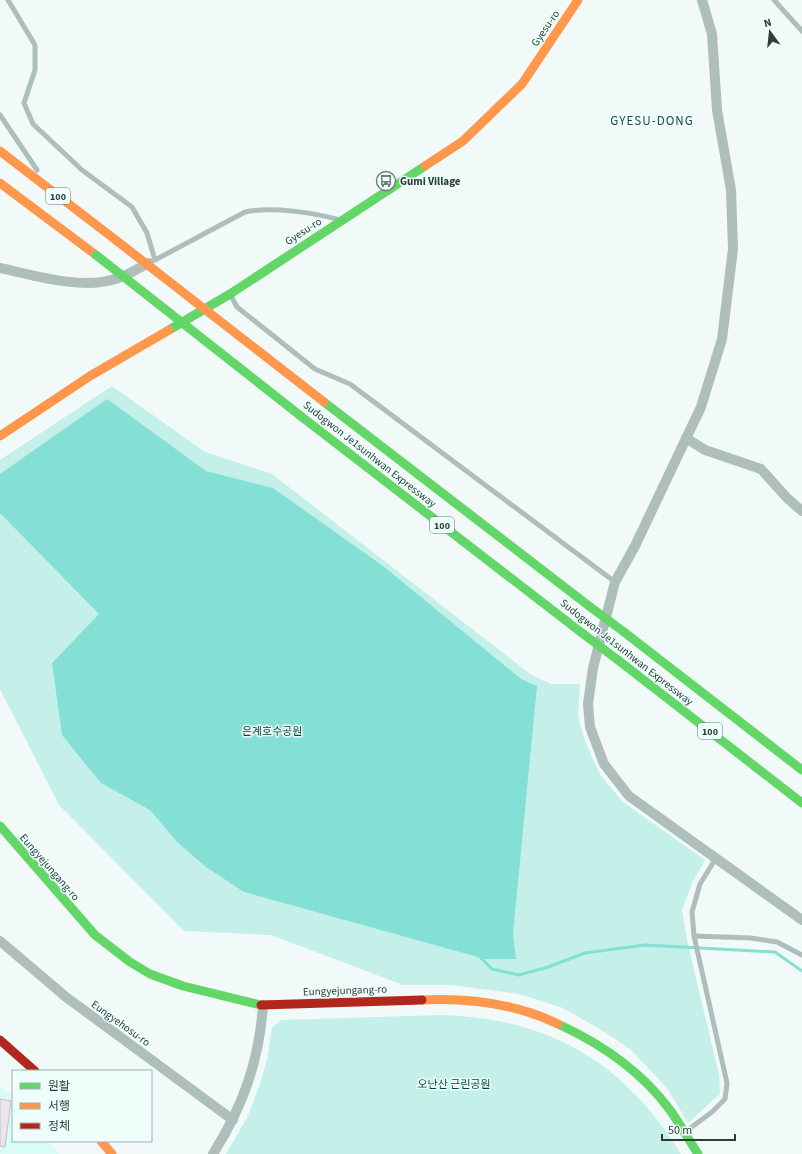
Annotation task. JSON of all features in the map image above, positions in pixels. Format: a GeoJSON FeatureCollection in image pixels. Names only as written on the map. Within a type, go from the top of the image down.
{"type":"FeatureCollection","features":[{"type":"Feature","properties":{"kind":"main road","name":"Gyesu-ro"},"geometry":{"type":"LineString","coordinates":[[0,436],[90,376],[230,294],[463,141],[522,84],[578,0]]}},
{"type":"Feature","properties":{"kind":"main road","name":"Sudogwon Je1sunhwan Expressway"},"geometry":{"type":"LineString","coordinates":[[0,151],[802,770]]}},
{"type":"Feature","properties":{"kind":"main road","name":"Sudogwon Je1sunhwan Expressway"},"geometry":{"type":"LineString","coordinates":[[0,183],[96,255],[302,417],[802,803]]}},
{"type":"Feature","properties":{"kind":"main road","name":"Eungyejungang-ro"},"geometry":{"type":"LineString","coordinates":[[0,826],[73,912],[95,935],[130,962],[150,974],[183,986],[264,1005],[453,999],[480,1001],[520,1010],[565,1026],[610,1052],[638,1074],[658,1094],[686,1132],[698,1154]]}},
{"type":"Feature","properties":{"kind":"main road"},"geometry":{"type":"LineString","coordinates":[[0,1040],[35,1070]]}},
{"type":"Feature","properties":{"kind":"main road"},"geometry":{"type":"LineString","coordinates":[[102,1142],[112,1154]]}},
{"type":"Feature","properties":{"kind":"street"},"geometry":{"type":"LineString","coordinates":[[702,0],[712,34],[717,110],[731,190],[733,249],[722,339],[701,407],[635,546],[615,582],[593,668],[588,704],[590,727],[604,764],[629,796],[802,920]]}},
{"type":"Feature","properties":{"kind":"street"},"geometry":{"type":"LineString","coordinates":[[0,268],[56,280],[97,282],[115,279],[155,260]]}},
{"type":"Feature","properties":{"kind":"street"},"geometry":{"type":"LineString","coordinates":[[686,438],[705,450],[761,469],[787,498],[802,511]]}},
{"type":"Feature","properties":{"kind":"street","name":"Eungyehosu-ro"},"geometry":{"type":"LineString","coordinates":[[0,941],[61,993],[233,1120]]}},
{"type":"Feature","properties":{"kind":"street"},"geometry":{"type":"LineString","coordinates":[[213,1154],[233,1120],[252,1073],[262,1031],[264,1005]]}},
{"type":"Feature","properties":{"kind":"lane"},"geometry":{"type":"LineString","coordinates":[[8,0],[35,46],[35,70],[24,103],[33,124],[82,170],[132,207],[147,233],[155,260],[245,212],[256,209],[271,209],[322,215],[342,220]]}},
{"type":"Feature","properties":{"kind":"lane"},"geometry":{"type":"LineString","coordinates":[[774,0],[802,32]]}},
{"type":"Feature","properties":{"kind":"lane"},"geometry":{"type":"LineString","coordinates":[[0,115],[48,188]]}},
{"type":"Feature","properties":{"kind":"lane"},"geometry":{"type":"LineString","coordinates":[[230,294],[237,307],[315,369],[350,384],[615,582]]}},
{"type":"Feature","properties":{"kind":"lane"},"geometry":{"type":"LineString","coordinates":[[686,1132],[712,1112],[725,1099],[728,1083],[695,937],[692,912],[700,884],[716,858]]}},
{"type":"Feature","properties":{"kind":"lane"},"geometry":{"type":"LineString","coordinates":[[695,937],[751,938],[776,942],[802,955]]}},
{"type":"Feature","properties":{"kind":"shaded area"},"geometry":{"type":"Polygon","coordinates":[[[0,1085],[12,1096],[12,1142],[50,1142],[59,1154],[0,1154],[0,1085]]]}},
{"type":"Feature","properties":{"kind":"green space","name":"은계호수공원"},"geometry":{"type":"Polygon","coordinates":[[[112,386],[205,452],[272,474],[533,676],[552,684],[580,684],[578,717],[586,744],[601,776],[623,802],[705,860],[692,883],[682,910],[687,940],[719,1075],[720,1094],[688,1123],[667,1088],[631,1050],[608,1034],[563,1008],[519,994],[451,985],[403,985],[271,935],[184,931],[59,805],[0,689],[0,460],[112,386]]]}},
{"type":"Feature","properties":{"kind":"green space","name":"오난산 근린공원"},"geometry":{"type":"Polygon","coordinates":[[[441,1015],[480,1018],[516,1025],[549,1036],[580,1051],[608,1070],[635,1094],[659,1122],[681,1154],[226,1154],[247,1118],[259,1087],[267,1060],[272,1028],[281,1020],[441,1015]]]}},
{"type":"Feature","properties":{"kind":"water","name":"은계호수공원"},"geometry":{"type":"Polygon","coordinates":[[[107,399],[206,471],[273,488],[383,566],[521,679],[537,686],[513,934],[516,959],[485,959],[244,892],[206,867],[177,842],[150,810],[101,783],[62,735],[52,663],[99,614],[0,513],[0,474],[107,399]]]}},
{"type":"Feature","properties":{"kind":"building"},"geometry":{"type":"Polygon","coordinates":[[[0,1099],[11,1101],[5,1147],[0,1146],[0,1099]]]}},
{"type":"Feature","properties":{"kind":"waterway"},"geometry":{"type":"LineString","coordinates":[[481,958],[492,969],[519,975],[548,967],[585,953],[645,945],[775,952],[802,971]]}},
{"type":"Feature","properties":{"kind":"traffic: fast"},"geometry":{"type":"LineString","coordinates":[[169,330],[230,294],[425,166]]}},
{"type":"Feature","properties":{"kind":"traffic: fast"},"geometry":{"type":"LineString","coordinates":[[96,255],[302,417]]}},
{"type":"Feature","properties":{"kind":"traffic: fast"},"geometry":{"type":"LineString","coordinates":[[324,402],[589,606]]}},
{"type":"Feature","properties":{"kind":"traffic: fast"},"geometry":{"type":"LineString","coordinates":[[302,417],[582,633]]}},
{"type":"Feature","properties":{"kind":"traffic: fast"},"geometry":{"type":"LineString","coordinates":[[589,606],[624,632]]}},
{"type":"Feature","properties":{"kind":"traffic: fast"},"geometry":{"type":"LineString","coordinates":[[624,632],[802,770]]}},
{"type":"Feature","properties":{"kind":"traffic: fast"},"geometry":{"type":"LineString","coordinates":[[582,633],[618,660]]}},
{"type":"Feature","properties":{"kind":"traffic: fast"},"geometry":{"type":"LineString","coordinates":[[618,660],[802,803]]}},
{"type":"Feature","properties":{"kind":"traffic: fast"},"geometry":{"type":"LineString","coordinates":[[0,826],[95,935],[130,962],[150,974],[183,986],[261,1005]]}},
{"type":"Feature","properties":{"kind":"traffic: fast"},"geometry":{"type":"LineString","coordinates":[[558,1024],[590,1040],[620,1060],[646,1083],[670,1110],[698,1154]]}},
{"type":"Feature","properties":{"kind":"traffic: slow"},"geometry":{"type":"LineString","coordinates":[[425,166],[463,141],[522,84],[578,0]]}},
{"type":"Feature","properties":{"kind":"traffic: slow"},"geometry":{"type":"LineString","coordinates":[[0,151],[117,241]]}},
{"type":"Feature","properties":{"kind":"traffic: slow"},"geometry":{"type":"LineString","coordinates":[[0,183],[96,255]]}},
{"type":"Feature","properties":{"kind":"traffic: slow"},"geometry":{"type":"LineString","coordinates":[[117,241],[324,402]]}},
{"type":"Feature","properties":{"kind":"traffic: slow"},"geometry":{"type":"LineString","coordinates":[[0,436],[90,376],[169,330]]}},
{"type":"Feature","properties":{"kind":"traffic: slow"},"geometry":{"type":"LineString","coordinates":[[422,1000],[457,1000],[492,1003],[525,1011],[558,1024]]}},
{"type":"Feature","properties":{"kind":"traffic: slow"},"geometry":{"type":"LineString","coordinates":[[102,1142],[112,1154]]}},
{"type":"Feature","properties":{"kind":"traffic: jam"},"geometry":{"type":"LineString","coordinates":[[261,1005],[422,1000]]}},
{"type":"Feature","properties":{"kind":"traffic: jam"},"geometry":{"type":"LineString","coordinates":[[0,1040],[34,1070]]}},
{"type":"Feature","properties":{"kind":"place","name":"Gumi Village"},"geometry":{"type":"Point","coordinates":[386,181]}},
{"type":"Feature","properties":{"kind":"district","name":"GYESU-DONG"},"geometry":{"type":"Point","coordinates":[652,120]}}]}
